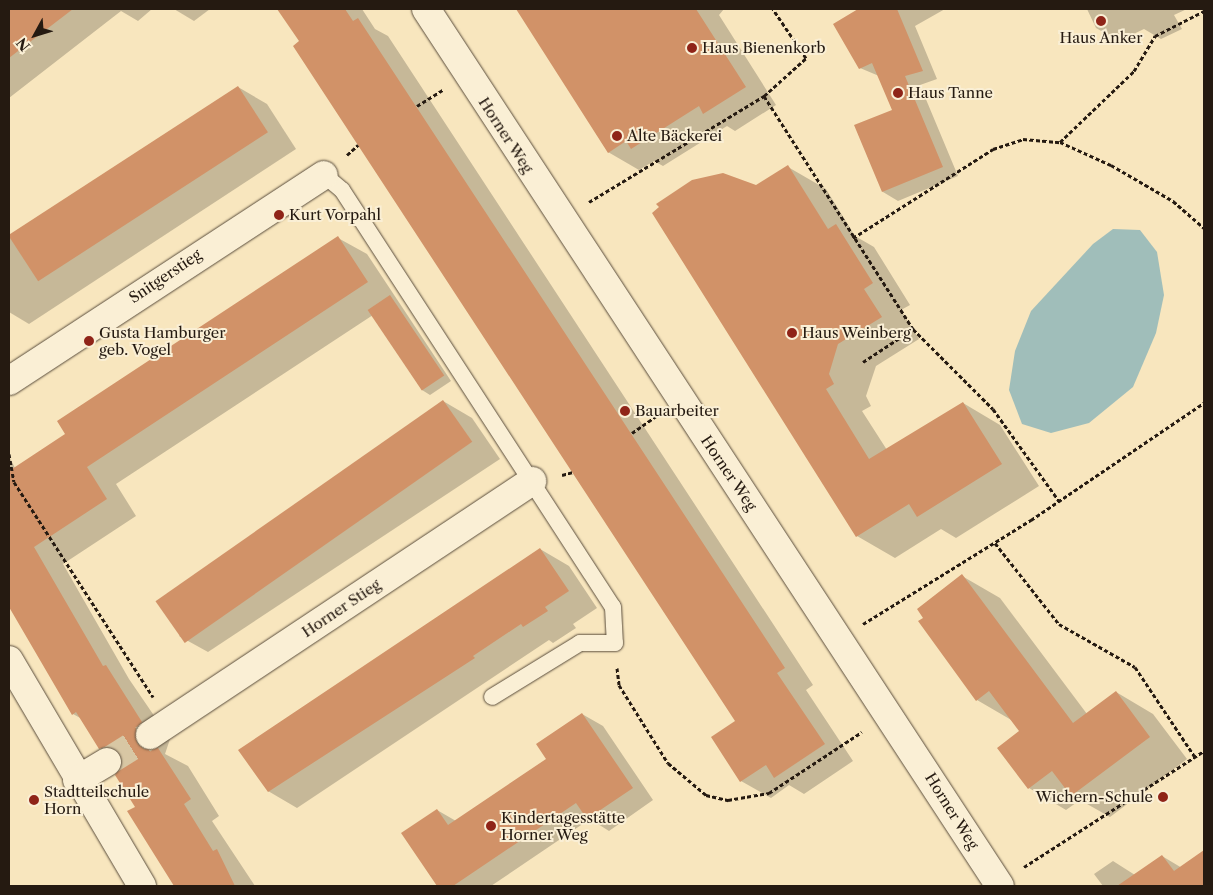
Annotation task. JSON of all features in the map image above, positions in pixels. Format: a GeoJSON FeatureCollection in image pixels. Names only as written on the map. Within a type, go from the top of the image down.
{"type":"FeatureCollection","features":[{"type":"Feature","properties":{"kind":"street","name":"Horner Weg"},"geometry":{"type":"LineString","coordinates":[[426,9],[560,219],[840,638],[999,885]]}},
{"type":"Feature","properties":{"kind":"street","name":"Snitgerstieg"},"geometry":{"type":"LineString","coordinates":[[9,381],[324,175]]}},
{"type":"Feature","properties":{"kind":"street","name":"Horner Stieg"},"geometry":{"type":"LineString","coordinates":[[160,729],[532,481]]}},
{"type":"Feature","properties":{"kind":"street"},"geometry":{"type":"LineString","coordinates":[[9,660],[77,780],[142,886]]}},
{"type":"Feature","properties":{"kind":"street"},"geometry":{"type":"LineString","coordinates":[[77,780],[107,762]]}},
{"type":"Feature","properties":{"kind":"lane"},"geometry":{"type":"LineString","coordinates":[[324,175],[342,190],[613,607],[615,643],[580,643],[492,697]]}},
{"type":"Feature","properties":{"kind":"path"},"geometry":{"type":"LineString","coordinates":[[560,219],[764,96],[806,58],[773,9]]}},
{"type":"Feature","properties":{"kind":"path"},"geometry":{"type":"LineString","coordinates":[[1060,142],[1134,71],[1155,36],[1204,11]]}},
{"type":"Feature","properties":{"kind":"path"},"geometry":{"type":"LineString","coordinates":[[764,96],[913,329],[993,409],[1059,501]]}},
{"type":"Feature","properties":{"kind":"path"},"geometry":{"type":"LineString","coordinates":[[854,238],[993,150],[1023,139],[1060,142],[1165,196],[1204,228]]}},
{"type":"Feature","properties":{"kind":"path"},"geometry":{"type":"LineString","coordinates":[[863,362],[913,329]]}},
{"type":"Feature","properties":{"kind":"path"},"geometry":{"type":"LineString","coordinates":[[840,638],[1059,501],[1204,402]]}},
{"type":"Feature","properties":{"kind":"path"},"geometry":{"type":"LineString","coordinates":[[9,454],[14,482],[160,729]]}},
{"type":"Feature","properties":{"kind":"path"},"geometry":{"type":"LineString","coordinates":[[995,542],[1059,624],[1135,667],[1195,757]]}},
{"type":"Feature","properties":{"kind":"path"},"geometry":{"type":"LineString","coordinates":[[615,643],[619,685],[668,763],[681,778],[706,795],[728,800],[769,793],[890,714]]}},
{"type":"Feature","properties":{"kind":"path"},"geometry":{"type":"LineString","coordinates":[[999,885],[1204,751]]}},
{"type":"Feature","properties":{"kind":"water"},"geometry":{"type":"Polygon","coordinates":[[[1113,229],[1140,230],[1157,252],[1164,295],[1156,333],[1133,387],[1089,423],[1051,433],[1022,424],[1009,390],[1015,351],[1031,311],[1093,244],[1113,229]]]}},
{"type":"Feature","properties":{"kind":"building"},"geometry":{"type":"Polygon","coordinates":[[[9,9],[73,9],[9,58],[9,9]]]}},
{"type":"Feature","properties":{"kind":"building"},"geometry":{"type":"Polygon","coordinates":[[[277,9],[345,9],[353,21],[358,18],[785,668],[777,673],[825,744],[774,778],[766,765],[740,782],[711,737],[735,721],[293,46],[299,41],[277,9]]]}},
{"type":"Feature","properties":{"kind":"building"},"geometry":{"type":"Polygon","coordinates":[[[516,9],[696,9],[746,87],[703,114],[699,106],[631,149],[626,141],[608,153],[516,9]]]}},
{"type":"Feature","properties":{"kind":"building","name":"Haus Tanne"},"geometry":{"type":"Polygon","coordinates":[[[858,9],[897,9],[923,71],[905,76],[943,167],[882,192],[854,125],[892,110],[872,63],[859,69],[833,24],[858,9]]]}},
{"type":"Feature","properties":{"kind":"building"},"geometry":{"type":"Polygon","coordinates":[[[238,86],[268,132],[38,281],[9,235],[238,86]]]}},
{"type":"Feature","properties":{"kind":"building","name":"Haus Weinberg"},"geometry":{"type":"Polygon","coordinates":[[[788,165],[828,229],[836,224],[873,283],[864,289],[882,317],[838,344],[829,374],[834,384],[826,389],[869,459],[963,402],[1002,464],[917,517],[909,504],[856,537],[652,213],[659,207],[656,204],[692,180],[723,173],[756,185],[788,165]]]}},
{"type":"Feature","properties":{"kind":"building"},"geometry":{"type":"Polygon","coordinates":[[[338,236],[368,282],[87,467],[107,499],[34,547],[103,666],[106,665],[142,722],[136,729],[137,743],[144,749],[158,748],[191,799],[184,804],[213,851],[217,849],[235,886],[174,886],[127,811],[135,807],[115,775],[123,762],[120,754],[107,746],[99,749],[76,712],[72,715],[9,607],[9,471],[65,434],[57,421],[338,236]]]}},
{"type":"Feature","properties":{"kind":"building"},"geometry":{"type":"Polygon","coordinates":[[[390,295],[444,375],[422,391],[368,310],[390,295]]]}},
{"type":"Feature","properties":{"kind":"building"},"geometry":{"type":"Polygon","coordinates":[[[443,400],[472,442],[185,643],[155,601],[443,400]]]}},
{"type":"Feature","properties":{"kind":"building"},"geometry":{"type":"Polygon","coordinates":[[[540,548],[569,591],[545,607],[548,611],[523,627],[521,624],[473,656],[475,658],[268,792],[238,750],[540,548]]]}},
{"type":"Feature","properties":{"kind":"building"},"geometry":{"type":"Polygon","coordinates":[[[962,574],[1073,723],[1116,691],[1150,737],[1071,796],[1052,771],[1028,789],[997,748],[1019,731],[989,691],[976,701],[918,621],[923,618],[917,609],[962,574]]]}},
{"type":"Feature","properties":{"kind":"building"},"geometry":{"type":"Polygon","coordinates":[[[582,713],[633,788],[587,819],[576,803],[453,886],[437,886],[401,833],[437,809],[448,825],[546,759],[536,744],[582,713]]]}},
{"type":"Feature","properties":{"kind":"building"},"geometry":{"type":"Polygon","coordinates":[[[1204,850],[1204,886],[1117,886],[1162,855],[1174,871],[1204,850]]]}},
{"type":"Feature","properties":{"kind":"tunnel"},"geometry":{"type":"LineString","coordinates":[[107,762],[150,735]]}},
{"type":"Feature","properties":{"kind":"place","name":"Haus Anker"},"geometry":{"type":"Point","coordinates":[1101,21]}},
{"type":"Feature","properties":{"kind":"place","name":"Haus Bienenkorb"},"geometry":{"type":"Point","coordinates":[692,48]}},
{"type":"Feature","properties":{"kind":"place","name":"Haus Tanne"},"geometry":{"type":"Point","coordinates":[898,93]}},
{"type":"Feature","properties":{"kind":"place","name":"Alte Bäckerei"},"geometry":{"type":"Point","coordinates":[617,136]}},
{"type":"Feature","properties":{"kind":"place","name":"Kurt Vorpahl"},"geometry":{"type":"Point","coordinates":[279,215]}},
{"type":"Feature","properties":{"kind":"place","name":"Haus Weinberg"},"geometry":{"type":"Point","coordinates":[792,333]}},
{"type":"Feature","properties":{"kind":"place","name":"Gusta Hamburger geb. Vogel"},"geometry":{"type":"Point","coordinates":[89,341]}},
{"type":"Feature","properties":{"kind":"place","name":"Bauarbeiter"},"geometry":{"type":"Point","coordinates":[625,411]}},
{"type":"Feature","properties":{"kind":"place","name":"Wichern-Schule"},"geometry":{"type":"Point","coordinates":[1163,797]}},
{"type":"Feature","properties":{"kind":"place","name":"Stadtteilschule Horn"},"geometry":{"type":"Point","coordinates":[34,800]}},
{"type":"Feature","properties":{"kind":"place","name":"Kindertagesstätte Horner Weg"},"geometry":{"type":"Point","coordinates":[491,826]}}]}
